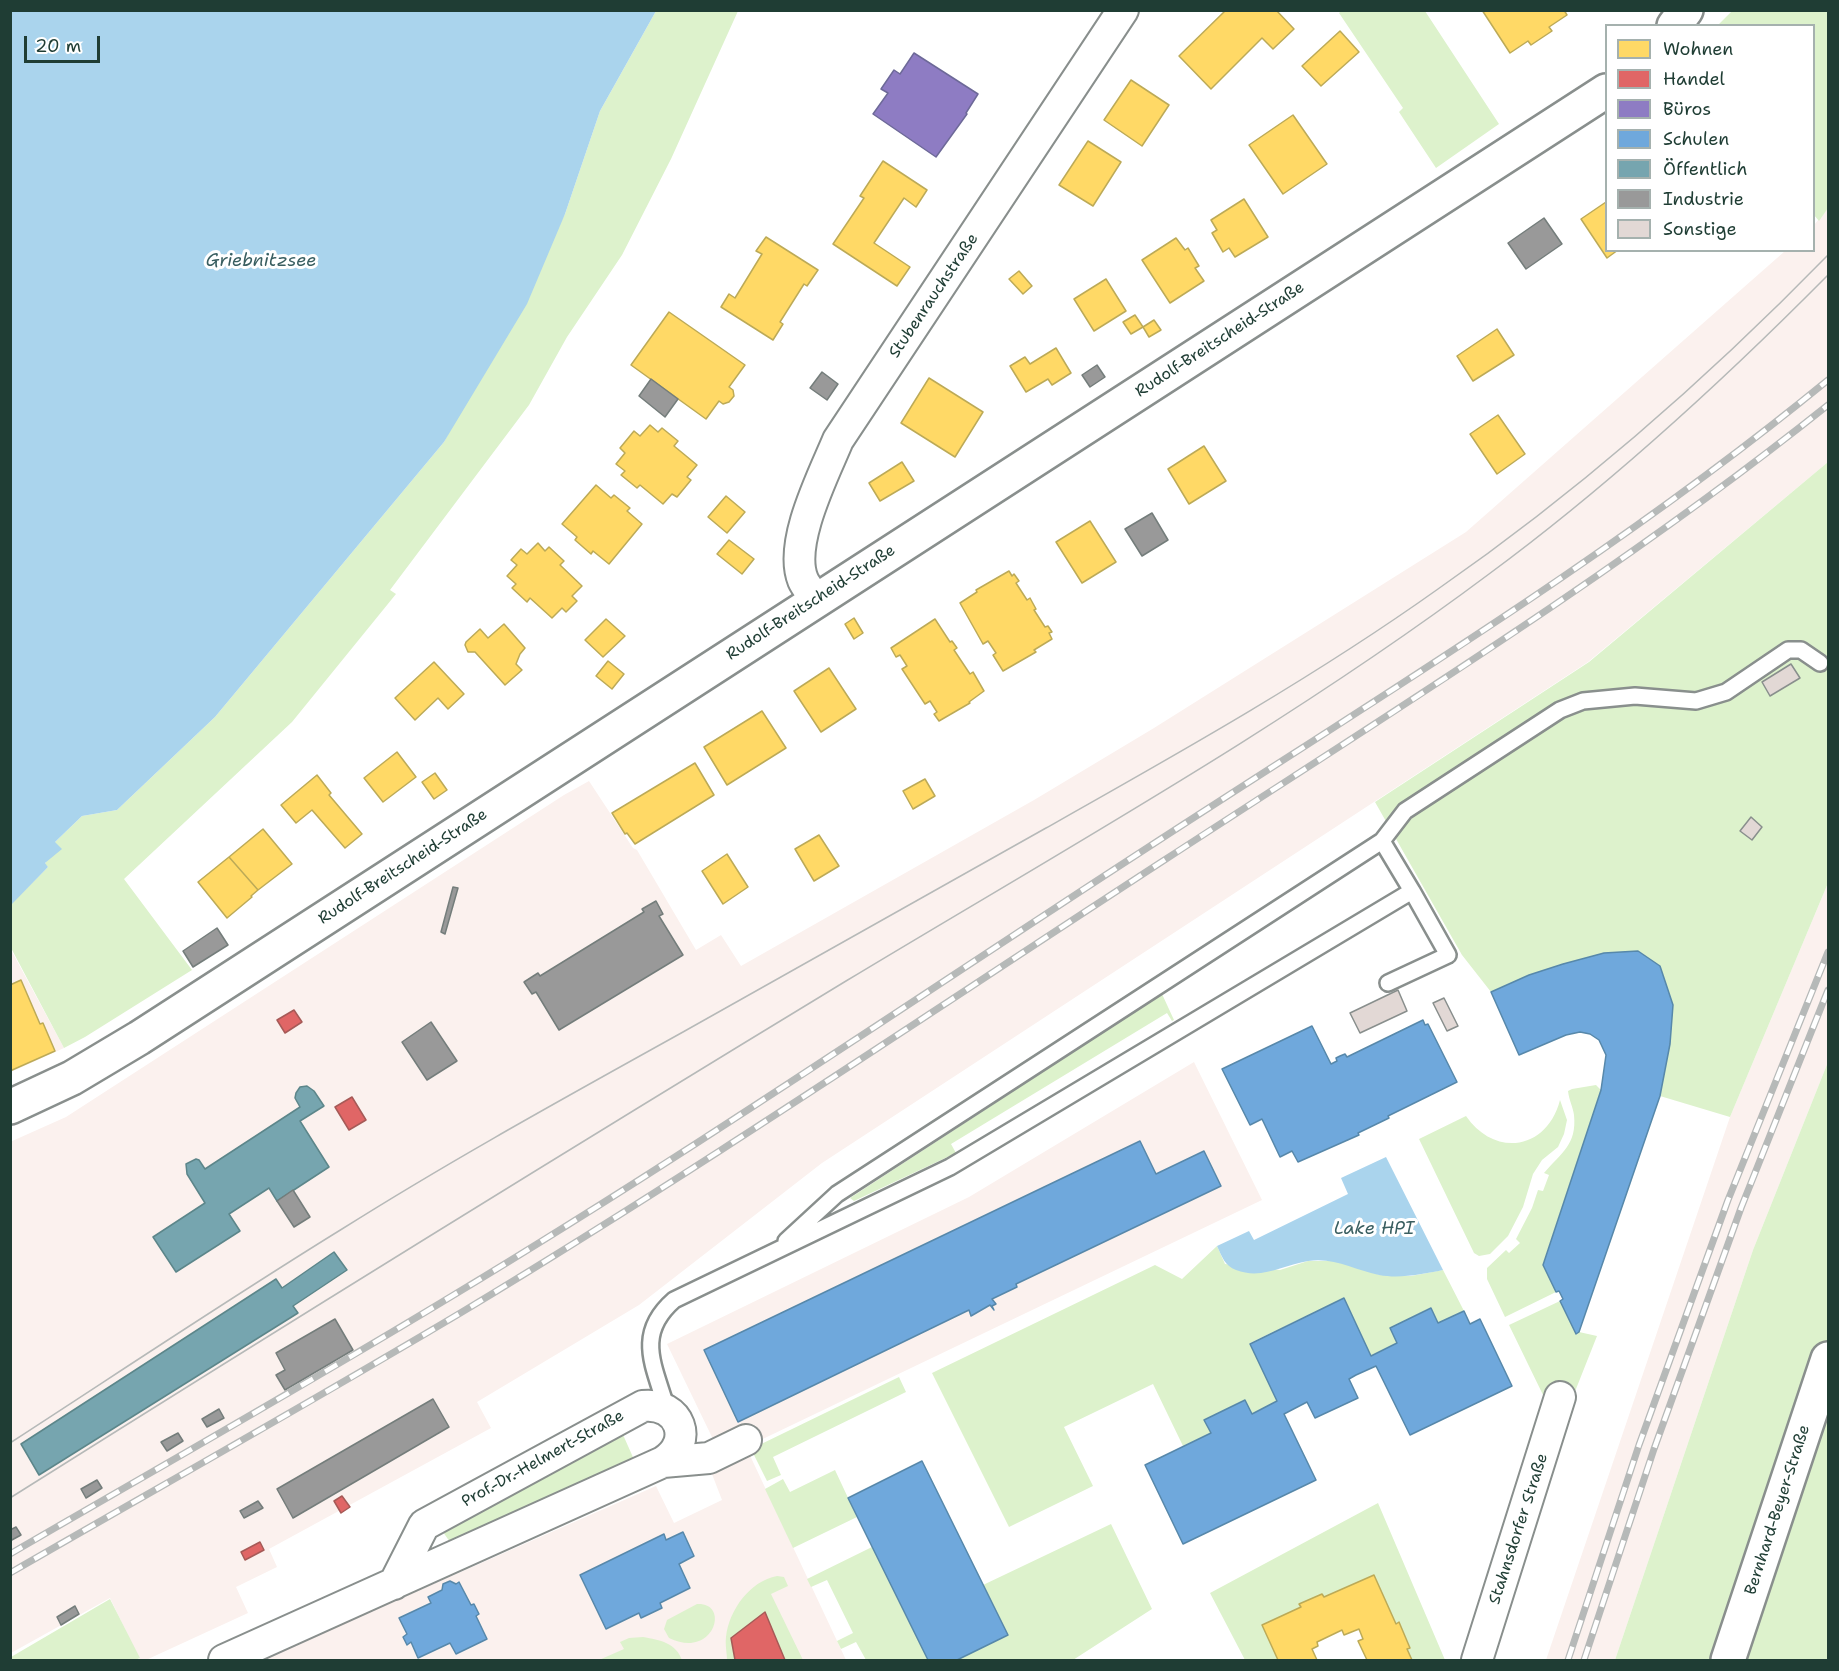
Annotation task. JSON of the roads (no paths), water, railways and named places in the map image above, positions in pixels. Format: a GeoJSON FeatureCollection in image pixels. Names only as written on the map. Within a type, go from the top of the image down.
{"type":"FeatureCollection","features":[{"type":"Feature","properties":{"kind":"street","name":"Stubenrauchstraße"},"geometry":{"type":"LineString","coordinates":[[816,600],[803,579],[801,538],[812,501],[838,440],[1123,10]]}},
{"type":"Feature","properties":{"kind":"street"},"geometry":{"type":"LineString","coordinates":[[1676,24],[1686,10]]}},
{"type":"Feature","properties":{"kind":"street","name":"Rudolf-Breitscheid-Straße"},"geometry":{"type":"LineString","coordinates":[[10,1107],[72,1078],[139,1038],[1605,92]]}},
{"type":"Feature","properties":{"kind":"street","name":"Bernhard-Beyer-Straße"},"geometry":{"type":"LineString","coordinates":[[1728,1660],[1828,1359]]}},
{"type":"Feature","properties":{"kind":"street","name":"Stahnsdorfer Straße"},"geometry":{"type":"LineString","coordinates":[[1477,1660],[1560,1397]]}},
{"type":"Feature","properties":{"kind":"street","name":"Prof.-Dr.-Helmert-Straße"},"geometry":{"type":"LineString","coordinates":[[394,1584],[424,1524],[634,1409],[651,1405],[668,1410]]}},
{"type":"Feature","properties":{"kind":"street"},"geometry":{"type":"LineString","coordinates":[[224,1660],[663,1462],[676,1450],[681,1433],[668,1410]]}},
{"type":"Feature","properties":{"kind":"street"},"geometry":{"type":"LineString","coordinates":[[663,1462],[709,1458],[746,1440]]}},
{"type":"Feature","properties":{"kind":"lane"},"geometry":{"type":"LineString","coordinates":[[774,1252],[837,1194],[1382,841],[1405,811],[1560,710],[1583,701],[1635,696],[1696,701],[1726,692],[1788,650],[1801,650],[1820,663]]}},
{"type":"Feature","properties":{"kind":"lane"},"geometry":{"type":"LineString","coordinates":[[1382,841],[1448,955],[1388,983]]}},
{"type":"Feature","properties":{"kind":"lane"},"geometry":{"type":"LineString","coordinates":[[668,1410],[650,1347],[651,1330],[656,1320],[674,1300],[950,1167],[1412,891]]}},
{"type":"Feature","properties":{"kind":"water","name":"Griebnitzsee"},"geometry":{"type":"Polygon","coordinates":[[[11,10],[656,11],[600,111],[565,214],[527,304],[444,442],[215,717],[117,810],[82,816],[55,842],[62,849],[45,863],[48,867],[11,905],[11,10]]]}},
{"type":"Feature","properties":{"kind":"water","name":"Lake HPI"},"geometry":{"type":"Polygon","coordinates":[[[1386,1157],[1443,1270],[1411,1276],[1387,1276],[1336,1262],[1318,1260],[1264,1273],[1246,1273],[1236,1270],[1224,1261],[1217,1246],[1249,1231],[1254,1240],[1348,1194],[1341,1178],[1386,1157]]]}},
{"type":"Feature","properties":{"kind":"tram line"},"geometry":{"type":"LineString","coordinates":[[10,1443],[258,1281],[426,1178],[1146,772],[1245,714],[1391,622],[1490,552],[1592,473],[1689,389],[1783,301],[1828,255]]}},
{"type":"Feature","properties":{"kind":"tram line"},"geometry":{"type":"LineString","coordinates":[[10,1498],[532,1173],[1254,735],[1412,630],[1534,540],[1622,468],[1706,393],[1828,275]]}},
{"type":"Feature","properties":{"kind":"railway"},"geometry":{"type":"LineString","coordinates":[[10,1554],[397,1329],[715,1131],[1408,680],[1580,565],[1747,444],[1828,380]]}},
{"type":"Feature","properties":{"kind":"railway"},"geometry":{"type":"LineString","coordinates":[[10,1573],[462,1312],[640,1202],[1503,640],[1668,526],[1828,405]]}},
{"type":"Feature","properties":{"kind":"railway"},"geometry":{"type":"LineString","coordinates":[[1568,1660],[1639,1445],[1728,1200],[1828,952]]}},
{"type":"Feature","properties":{"kind":"railway"},"geometry":{"type":"LineString","coordinates":[[1584,1660],[1654,1449],[1741,1208],[1828,990]]}}]}
